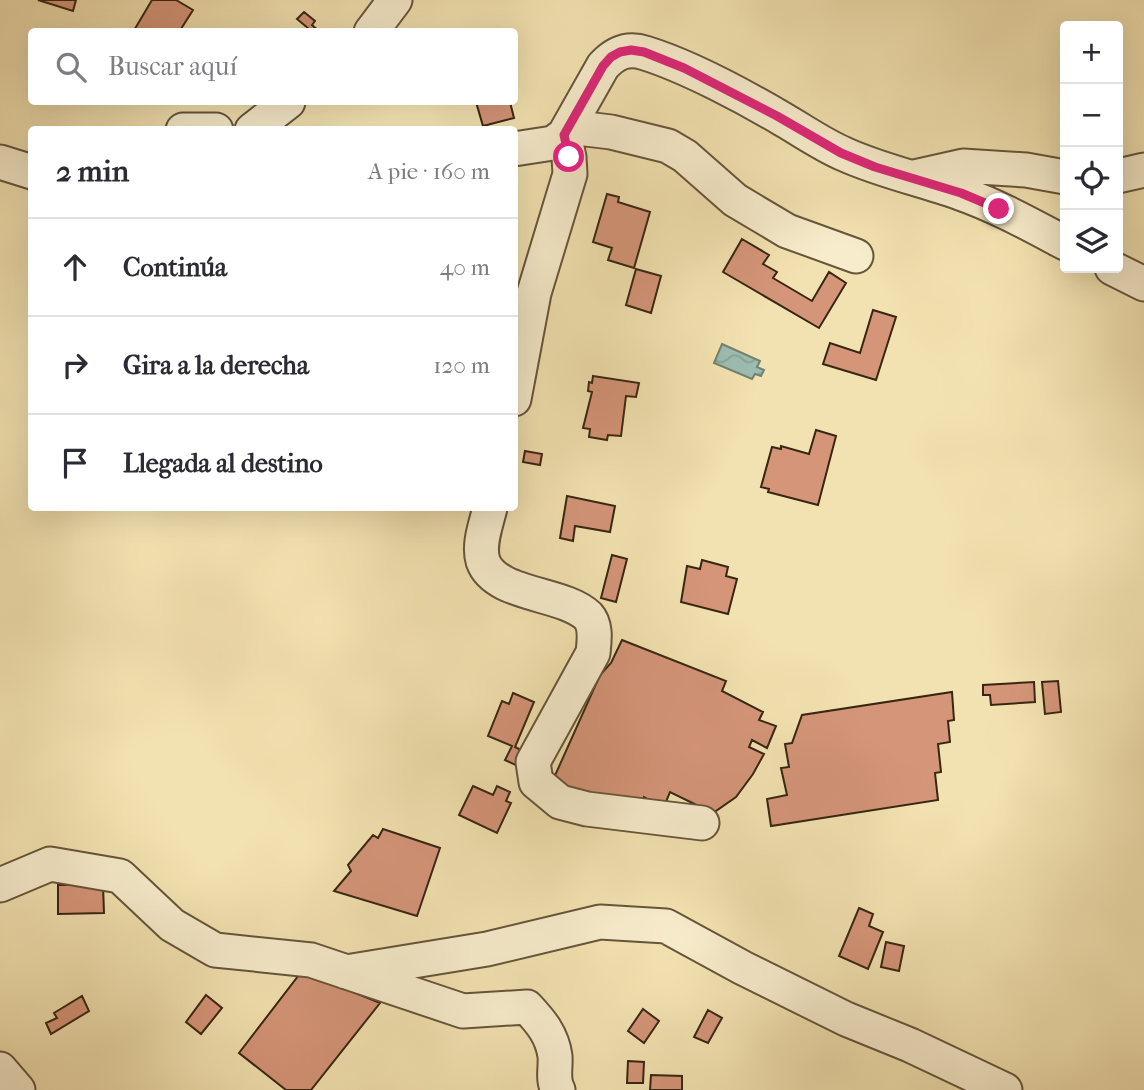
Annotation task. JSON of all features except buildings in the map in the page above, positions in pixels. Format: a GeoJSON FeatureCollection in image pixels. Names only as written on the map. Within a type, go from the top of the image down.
{"type":"FeatureCollection","features":[{"type":"Feature","properties":{"kind":"street"},"geometry":{"type":"LineString","coordinates":[[374,28],[395,0]]}},
{"type":"Feature","properties":{"kind":"street"},"geometry":{"type":"LineString","coordinates":[[518,148],[553,143],[566,131],[603,66],[611,57],[631,50],[644,52],[684,68],[841,153],[999,209],[1060,240]]}},
{"type":"Feature","properties":{"kind":"street"},"geometry":{"type":"LineString","coordinates":[[258,126],[284,105]]}},
{"type":"Feature","properties":{"kind":"street"},"geometry":{"type":"LineString","coordinates":[[566,131],[611,132],[668,146],[685,156],[735,200],[788,231],[856,256]]}},
{"type":"Feature","properties":{"kind":"street"},"geometry":{"type":"LineString","coordinates":[[518,378],[534,293],[570,174],[566,131]]}},
{"type":"Feature","properties":{"kind":"street"},"geometry":{"type":"LineString","coordinates":[[0,162],[28,171]]}},
{"type":"Feature","properties":{"kind":"street"},"geometry":{"type":"LineString","coordinates":[[914,177],[963,166],[1026,170],[1060,176]]}},
{"type":"Feature","properties":{"kind":"street"},"geometry":{"type":"LineString","coordinates":[[1123,175],[1144,170]]}},
{"type":"Feature","properties":{"kind":"street"},"geometry":{"type":"LineString","coordinates":[[1121,273],[1144,285]]}},
{"type":"Feature","properties":{"kind":"street"},"geometry":{"type":"LineString","coordinates":[[489,511],[482,545],[482,559],[488,571],[499,580],[588,616],[593,625],[593,653],[533,762],[536,782],[560,802],[587,809],[702,822]]}},
{"type":"Feature","properties":{"kind":"street"},"geometry":{"type":"LineString","coordinates":[[0,885],[50,864],[120,876],[172,925],[215,950],[311,960],[463,1011],[527,1007],[546,1028],[555,1056],[554,1083],[558,1090]]}},
{"type":"Feature","properties":{"kind":"street"},"geometry":{"type":"LineString","coordinates":[[346,972],[487,949],[600,922],[666,926],[835,1013],[1005,1090]]}},
{"type":"Feature","properties":{"kind":"street"},"geometry":{"type":"LineString","coordinates":[[0,1069],[18,1090]]}},
{"type":"Feature","properties":{"kind":"water"},"geometry":{"type":"Polygon","coordinates":[[[722,344],[760,361],[757,367],[764,370],[761,376],[755,374],[752,379],[714,363],[722,344]]]}},
{"type":"Feature","properties":{"kind":"route"},"geometry":{"type":"LineString","coordinates":[[569,157],[564,135],[603,66],[611,57],[631,50],[644,52],[684,68],[841,153],[875,167],[961,193],[999,209]]}}]}
